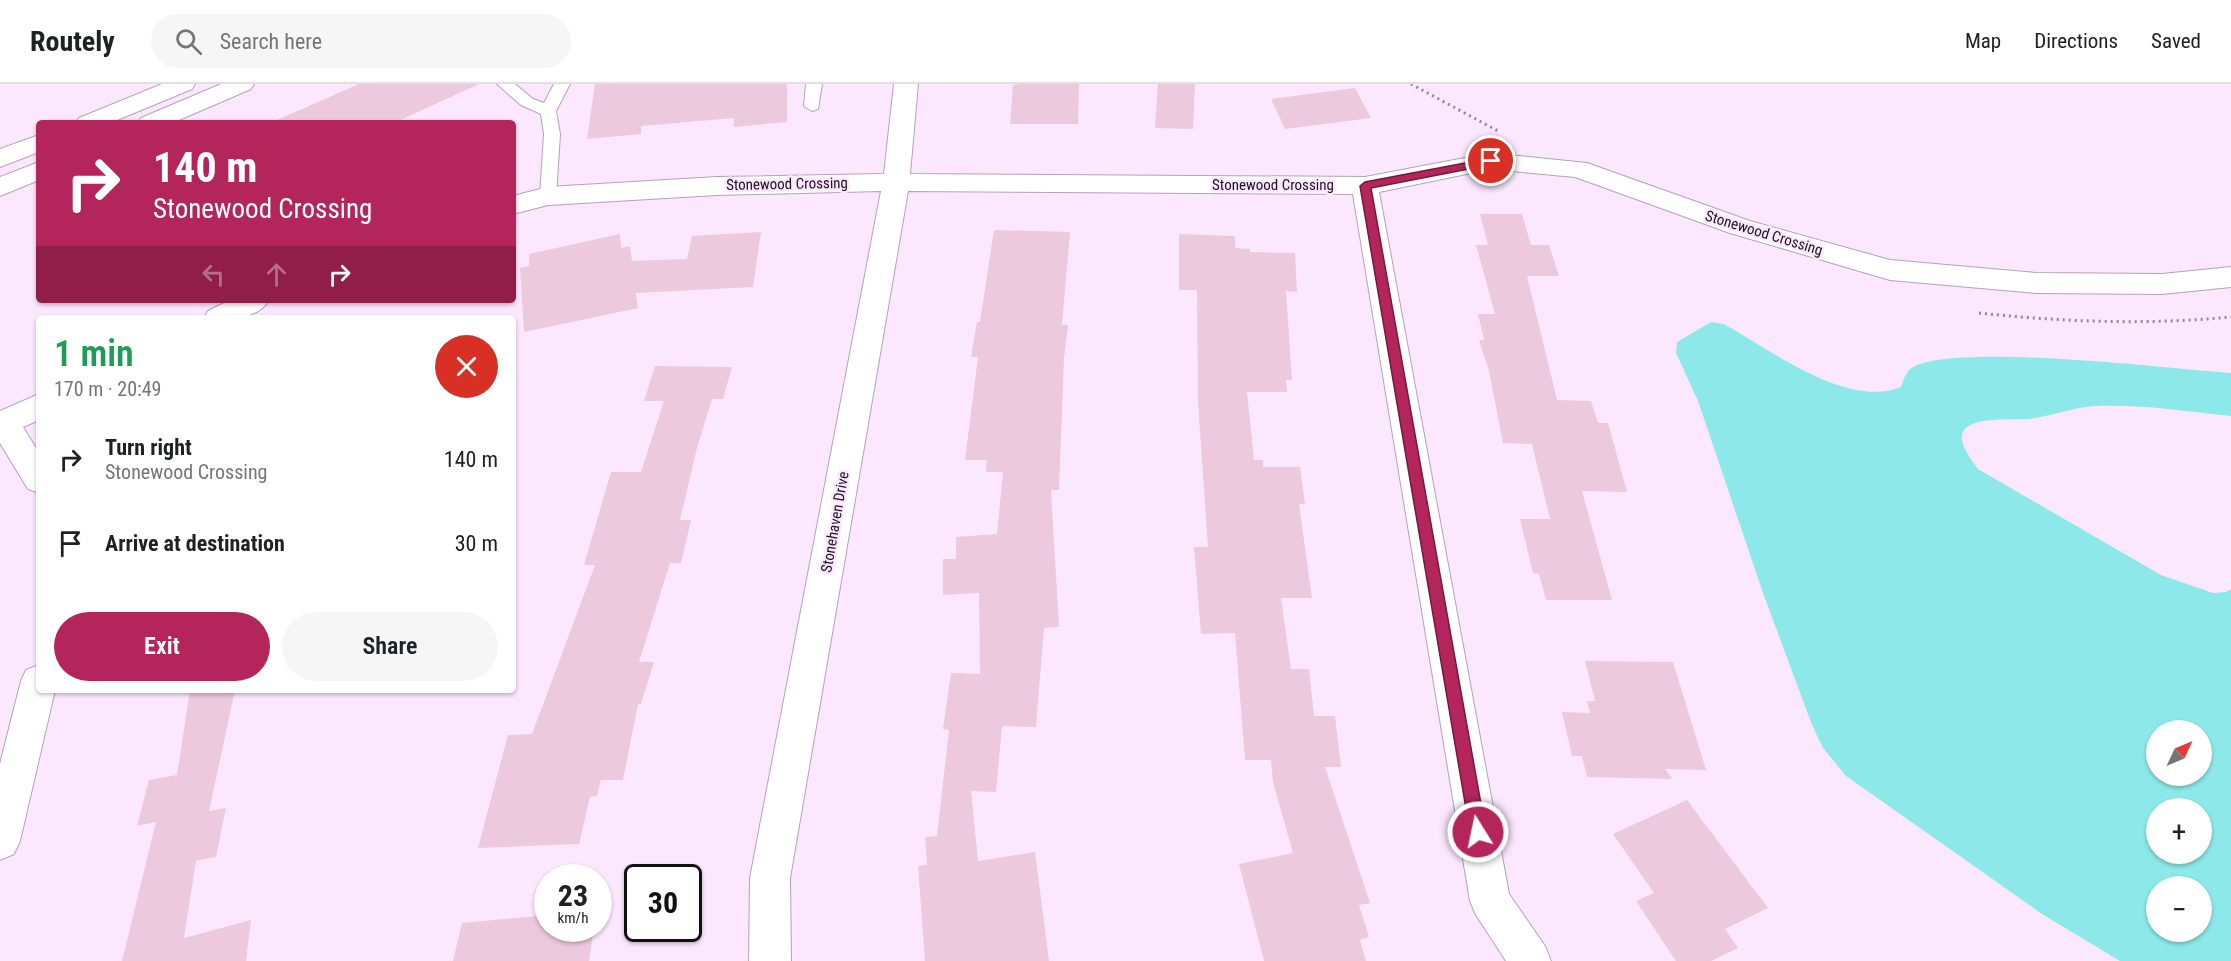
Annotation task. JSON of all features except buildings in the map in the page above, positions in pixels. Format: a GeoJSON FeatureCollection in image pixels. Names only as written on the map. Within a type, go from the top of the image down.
{"type":"FeatureCollection","features":[{"type":"Feature","properties":{"kind":"street"},"geometry":{"type":"LineString","coordinates":[[95,120],[183,84]]}},
{"type":"Feature","properties":{"kind":"street"},"geometry":{"type":"LineString","coordinates":[[157,120],[242,84]]}},
{"type":"Feature","properties":{"kind":"street","name":"Stonehaven Drive"},"geometry":{"type":"LineString","coordinates":[[770,961],[770,878],[896,182],[906,84]]}},
{"type":"Feature","properties":{"kind":"street"},"geometry":{"type":"LineString","coordinates":[[0,159],[36,144]]}},
{"type":"Feature","properties":{"kind":"street","name":"Stonewood Crossing"},"geometry":{"type":"LineString","coordinates":[[516,204],[548,196],[717,186],[896,182],[1365,186],[1491,161],[1578,169],[1740,227],[1890,270],[2036,283],[2162,284],[2231,277]]}},
{"type":"Feature","properties":{"kind":"street"},"geometry":{"type":"LineString","coordinates":[[0,187],[36,171]]}},
{"type":"Feature","properties":{"kind":"street"},"geometry":{"type":"LineString","coordinates":[[1365,186],[1490,901],[1530,961]]}},
{"type":"Feature","properties":{"kind":"street"},"geometry":{"type":"LineString","coordinates":[[224,315],[249,303]]}},
{"type":"Feature","properties":{"kind":"street"},"geometry":{"type":"LineString","coordinates":[[36,407],[1,421],[36,475]]}},
{"type":"Feature","properties":{"kind":"street"},"geometry":{"type":"LineString","coordinates":[[0,841],[36,693]]}},
{"type":"Feature","properties":{"kind":"lane"},"geometry":{"type":"LineString","coordinates":[[505,84],[528,102],[548,111]]}},
{"type":"Feature","properties":{"kind":"lane"},"geometry":{"type":"LineString","coordinates":[[548,196],[552,134],[548,111],[562,84]]}},
{"type":"Feature","properties":{"kind":"lane"},"geometry":{"type":"LineString","coordinates":[[812,106],[814,84]]}},
{"type":"Feature","properties":{"kind":"shaded area"},"geometry":{"type":"Polygon","coordinates":[[[1711,322],[1724,324],[1810,374],[1857,390],[1880,392],[1901,387],[1909,370],[1930,361],[1966,357],[2063,359],[2231,373],[2231,416],[2146,407],[2094,406],[2035,418],[1977,423],[1965,429],[1962,438],[1968,455],[1978,469],[2161,575],[2213,593],[2226,592],[2231,589],[2231,961],[2120,961],[2042,914],[1846,776],[1823,748],[1812,725],[1763,593],[1698,401],[1676,353],[1677,342],[1711,322]]]}},
{"type":"Feature","properties":{"kind":"route"},"geometry":{"type":"LineString","coordinates":[[1478,832],[1365,186],[1491,161]]}}]}
